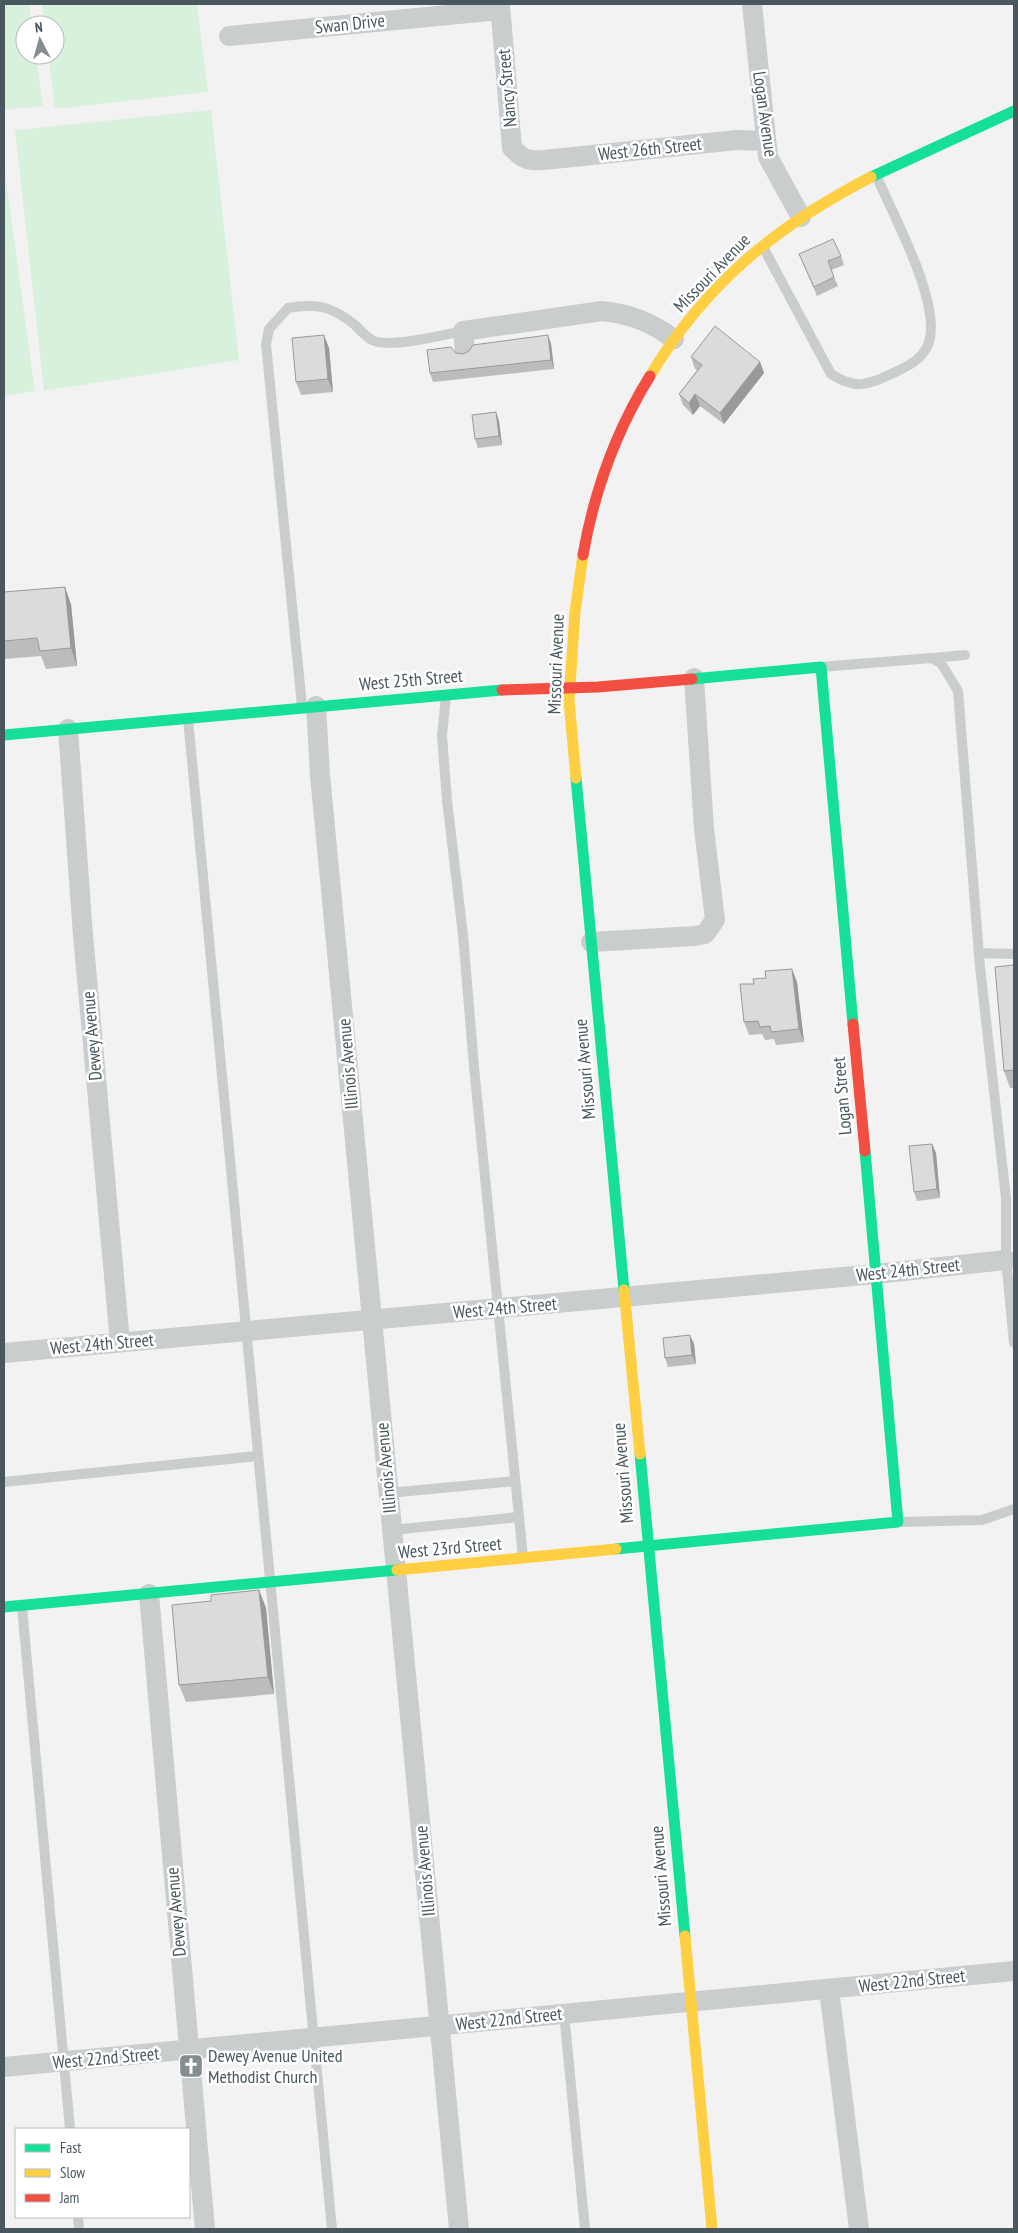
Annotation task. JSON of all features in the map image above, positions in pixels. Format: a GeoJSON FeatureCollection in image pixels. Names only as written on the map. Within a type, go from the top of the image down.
{"type":"FeatureCollection","features":[{"type":"Feature","properties":{"kind":"street","name":"Logan Avenue"},"geometry":{"type":"LineString","coordinates":[[752,4],[768,157],[801,217]]}},
{"type":"Feature","properties":{"kind":"street","name":"Swan Drive"},"geometry":{"type":"LineString","coordinates":[[229,36],[500,7]]}},
{"type":"Feature","properties":{"kind":"street","name":"Nancy Street"},"geometry":{"type":"LineString","coordinates":[[500,7],[512,148],[522,158],[533,160]]}},
{"type":"Feature","properties":{"kind":"street","name":"Missouri Avenue"},"geometry":{"type":"LineString","coordinates":[[712,2229],[591,942],[570,688],[573,629],[582,566],[606,467],[626,419],[645,384],[674,339],[697,310],[732,272],[762,246],[801,217],[876,174],[1014,111]]}},
{"type":"Feature","properties":{"kind":"street","name":"West 26th Street"},"geometry":{"type":"LineString","coordinates":[[533,160],[738,140],[766,141]]}},
{"type":"Feature","properties":{"kind":"street"},"geometry":{"type":"LineString","coordinates":[[465,351],[463,331],[602,311],[621,313],[640,319],[657,327],[674,339]]}},
{"type":"Feature","properties":{"kind":"street","name":"West 25th Street"},"geometry":{"type":"LineString","coordinates":[[4,735],[309,706],[532,688],[570,688],[821,667]]}},
{"type":"Feature","properties":{"kind":"street","name":"Logan Street"},"geometry":{"type":"LineString","coordinates":[[821,667],[898,1522]]}},
{"type":"Feature","properties":{"kind":"street"},"geometry":{"type":"LineString","coordinates":[[591,942],[695,936],[705,934],[715,920],[704,828],[694,678]]}},
{"type":"Feature","properties":{"kind":"street","name":"Illinois Avenue"},"geometry":{"type":"LineString","coordinates":[[309,706],[320,775],[459,2229]]}},
{"type":"Feature","properties":{"kind":"street","name":"Dewey Avenue"},"geometry":{"type":"LineString","coordinates":[[68,729],[83,935],[120,1342]]}},
{"type":"Feature","properties":{"kind":"street","name":"West 24th Street"},"geometry":{"type":"LineString","coordinates":[[4,1353],[876,1274],[1010,1259]]}},
{"type":"Feature","properties":{"kind":"street","name":"West 23rd Street"},"geometry":{"type":"LineString","coordinates":[[4,1606],[269,1583],[898,1522]]}},
{"type":"Feature","properties":{"kind":"street","name":"Dewey Avenue"},"geometry":{"type":"LineString","coordinates":[[149,1594],[205,2229]]}},
{"type":"Feature","properties":{"kind":"street","name":"West 22nd Street"},"geometry":{"type":"LineString","coordinates":[[4,2067],[1014,1971]]}},
{"type":"Feature","properties":{"kind":"street"},"geometry":{"type":"LineString","coordinates":[[829,1989],[859,2229]]}},
{"type":"Feature","properties":{"kind":"lane"},"geometry":{"type":"LineString","coordinates":[[762,246],[831,374],[844,382],[859,385],[882,379],[916,361],[927,346],[931,332],[930,308],[923,281],[876,174]]}},
{"type":"Feature","properties":{"kind":"lane"},"geometry":{"type":"LineString","coordinates":[[309,706],[266,344],[269,329],[288,308],[319,305],[337,311],[373,341],[386,343],[463,331]]}},
{"type":"Feature","properties":{"kind":"lane"},"geometry":{"type":"LineString","coordinates":[[821,667],[965,655]]}},
{"type":"Feature","properties":{"kind":"lane"},"geometry":{"type":"LineString","coordinates":[[931,658],[941,663],[958,691],[979,952],[1006,1198],[1014,1344]]}},
{"type":"Feature","properties":{"kind":"lane"},"geometry":{"type":"LineString","coordinates":[[446,695],[442,736],[444,764],[463,934],[523,1558]]}},
{"type":"Feature","properties":{"kind":"lane"},"geometry":{"type":"LineString","coordinates":[[188,718],[332,2229]]}},
{"type":"Feature","properties":{"kind":"lane"},"geometry":{"type":"LineString","coordinates":[[979,952],[1014,954]]}},
{"type":"Feature","properties":{"kind":"lane"},"geometry":{"type":"LineString","coordinates":[[4,1482],[257,1456]]}},
{"type":"Feature","properties":{"kind":"lane"},"geometry":{"type":"LineString","coordinates":[[389,1493],[515,1481]]}},
{"type":"Feature","properties":{"kind":"lane"},"geometry":{"type":"LineString","coordinates":[[898,1522],[982,1520],[1014,1509]]}},
{"type":"Feature","properties":{"kind":"lane"},"geometry":{"type":"LineString","coordinates":[[392,1530],[519,1517]]}},
{"type":"Feature","properties":{"kind":"lane"},"geometry":{"type":"LineString","coordinates":[[22,1605],[70,2128]]}},
{"type":"Feature","properties":{"kind":"lane"},"geometry":{"type":"LineString","coordinates":[[564,2013],[585,2229]]}},
{"type":"Feature","properties":{"kind":"green space"},"geometry":{"type":"Polygon","coordinates":[[[4,4],[29,4],[31,15],[15,15],[15,65],[37,65],[43,106],[4,110],[4,4]]]}},
{"type":"Feature","properties":{"kind":"green space"},"geometry":{"type":"Polygon","coordinates":[[[42,4],[197,4],[208,92],[55,109],[49,65],[65,65],[65,15],[44,15],[42,4]]]}},
{"type":"Feature","properties":{"kind":"green space"},"geometry":{"type":"Polygon","coordinates":[[[211,110],[239,360],[44,391],[15,130],[211,110]]]}},
{"type":"Feature","properties":{"kind":"green space"},"geometry":{"type":"Polygon","coordinates":[[[4,165],[35,391],[4,396],[4,165]]]}},
{"type":"Feature","properties":{"kind":"building"},"geometry":{"type":"Polygon","coordinates":[[[833,239],[841,256],[828,261],[834,277],[814,287],[799,254],[833,239]]]}},
{"type":"Feature","properties":{"kind":"building"},"geometry":{"type":"Polygon","coordinates":[[[715,326],[760,362],[720,413],[695,394],[689,403],[679,394],[702,365],[691,357],[715,326]]]}},
{"type":"Feature","properties":{"kind":"building"},"geometry":{"type":"Polygon","coordinates":[[[324,335],[328,379],[296,382],[292,338],[324,335]]]}},
{"type":"Feature","properties":{"kind":"building"},"geometry":{"type":"Polygon","coordinates":[[[548,335],[551,360],[430,373],[427,350],[451,347],[456,353],[463,354],[469,351],[473,345],[548,335]]]}},
{"type":"Feature","properties":{"kind":"building"},"geometry":{"type":"Polygon","coordinates":[[[496,412],[499,436],[475,439],[472,415],[496,412]]]}},
{"type":"Feature","properties":{"kind":"building"},"geometry":{"type":"Polygon","coordinates":[[[65,587],[71,648],[40,651],[37,638],[4,641],[4,592],[65,587]]]}},
{"type":"Feature","properties":{"kind":"building"},"geometry":{"type":"Polygon","coordinates":[[[1014,965],[1014,1070],[1004,1071],[995,967],[1014,965]]]}},
{"type":"Feature","properties":{"kind":"building"},"geometry":{"type":"Polygon","coordinates":[[[792,969],[799,1029],[771,1032],[770,1026],[760,1027],[758,1021],[744,1022],[740,984],[754,984],[753,979],[766,978],[765,971],[792,969]]]}},
{"type":"Feature","properties":{"kind":"building"},"geometry":{"type":"Polygon","coordinates":[[[932,1144],[937,1189],[914,1192],[909,1146],[932,1144]]]}},
{"type":"Feature","properties":{"kind":"building"},"geometry":{"type":"Polygon","coordinates":[[[690,1335],[692,1355],[665,1358],[663,1338],[690,1335]]]}},
{"type":"Feature","properties":{"kind":"building"},"geometry":{"type":"Polygon","coordinates":[[[259,1590],[268,1677],[179,1685],[172,1605],[211,1601],[211,1595],[259,1590]]]}},
{"type":"Feature","properties":{"kind":"traffic: fast"},"geometry":{"type":"LineString","coordinates":[[871,177],[1014,111]]}},
{"type":"Feature","properties":{"kind":"traffic: fast"},"geometry":{"type":"LineString","coordinates":[[692,679],[821,667],[853,1024]]}},
{"type":"Feature","properties":{"kind":"traffic: fast"},"geometry":{"type":"LineString","coordinates":[[4,735],[502,690]]}},
{"type":"Feature","properties":{"kind":"traffic: fast"},"geometry":{"type":"LineString","coordinates":[[576,778],[624,1290]]}},
{"type":"Feature","properties":{"kind":"traffic: fast"},"geometry":{"type":"LineString","coordinates":[[616,1549],[898,1522],[865,1151]]}},
{"type":"Feature","properties":{"kind":"traffic: fast"},"geometry":{"type":"LineString","coordinates":[[640,1454],[685,1936]]}},
{"type":"Feature","properties":{"kind":"traffic: fast"},"geometry":{"type":"LineString","coordinates":[[4,1607],[397,1570]]}},
{"type":"Feature","properties":{"kind":"traffic: slow"},"geometry":{"type":"LineString","coordinates":[[650,376],[671,343],[694,313],[746,260],[804,216],[871,177]]}},
{"type":"Feature","properties":{"kind":"traffic: slow"},"geometry":{"type":"LineString","coordinates":[[576,778],[569,700],[575,612],[583,555]]}},
{"type":"Feature","properties":{"kind":"traffic: slow"},"geometry":{"type":"LineString","coordinates":[[624,1290],[640,1454]]}},
{"type":"Feature","properties":{"kind":"traffic: slow"},"geometry":{"type":"LineString","coordinates":[[397,1570],[616,1549]]}},
{"type":"Feature","properties":{"kind":"traffic: slow"},"geometry":{"type":"LineString","coordinates":[[685,1936],[712,2229]]}},
{"type":"Feature","properties":{"kind":"traffic: jam"},"geometry":{"type":"LineString","coordinates":[[583,555],[593,508],[608,463],[627,418],[650,376]]}},
{"type":"Feature","properties":{"kind":"traffic: jam"},"geometry":{"type":"LineString","coordinates":[[502,690],[598,687],[692,679]]}},
{"type":"Feature","properties":{"kind":"traffic: jam"},"geometry":{"type":"LineString","coordinates":[[853,1024],[865,1151]]}},
{"type":"Feature","properties":{"kind":"place","name":"Dewey Avenue United Methodist Church"},"geometry":{"type":"Point","coordinates":[191,2066]}}]}
